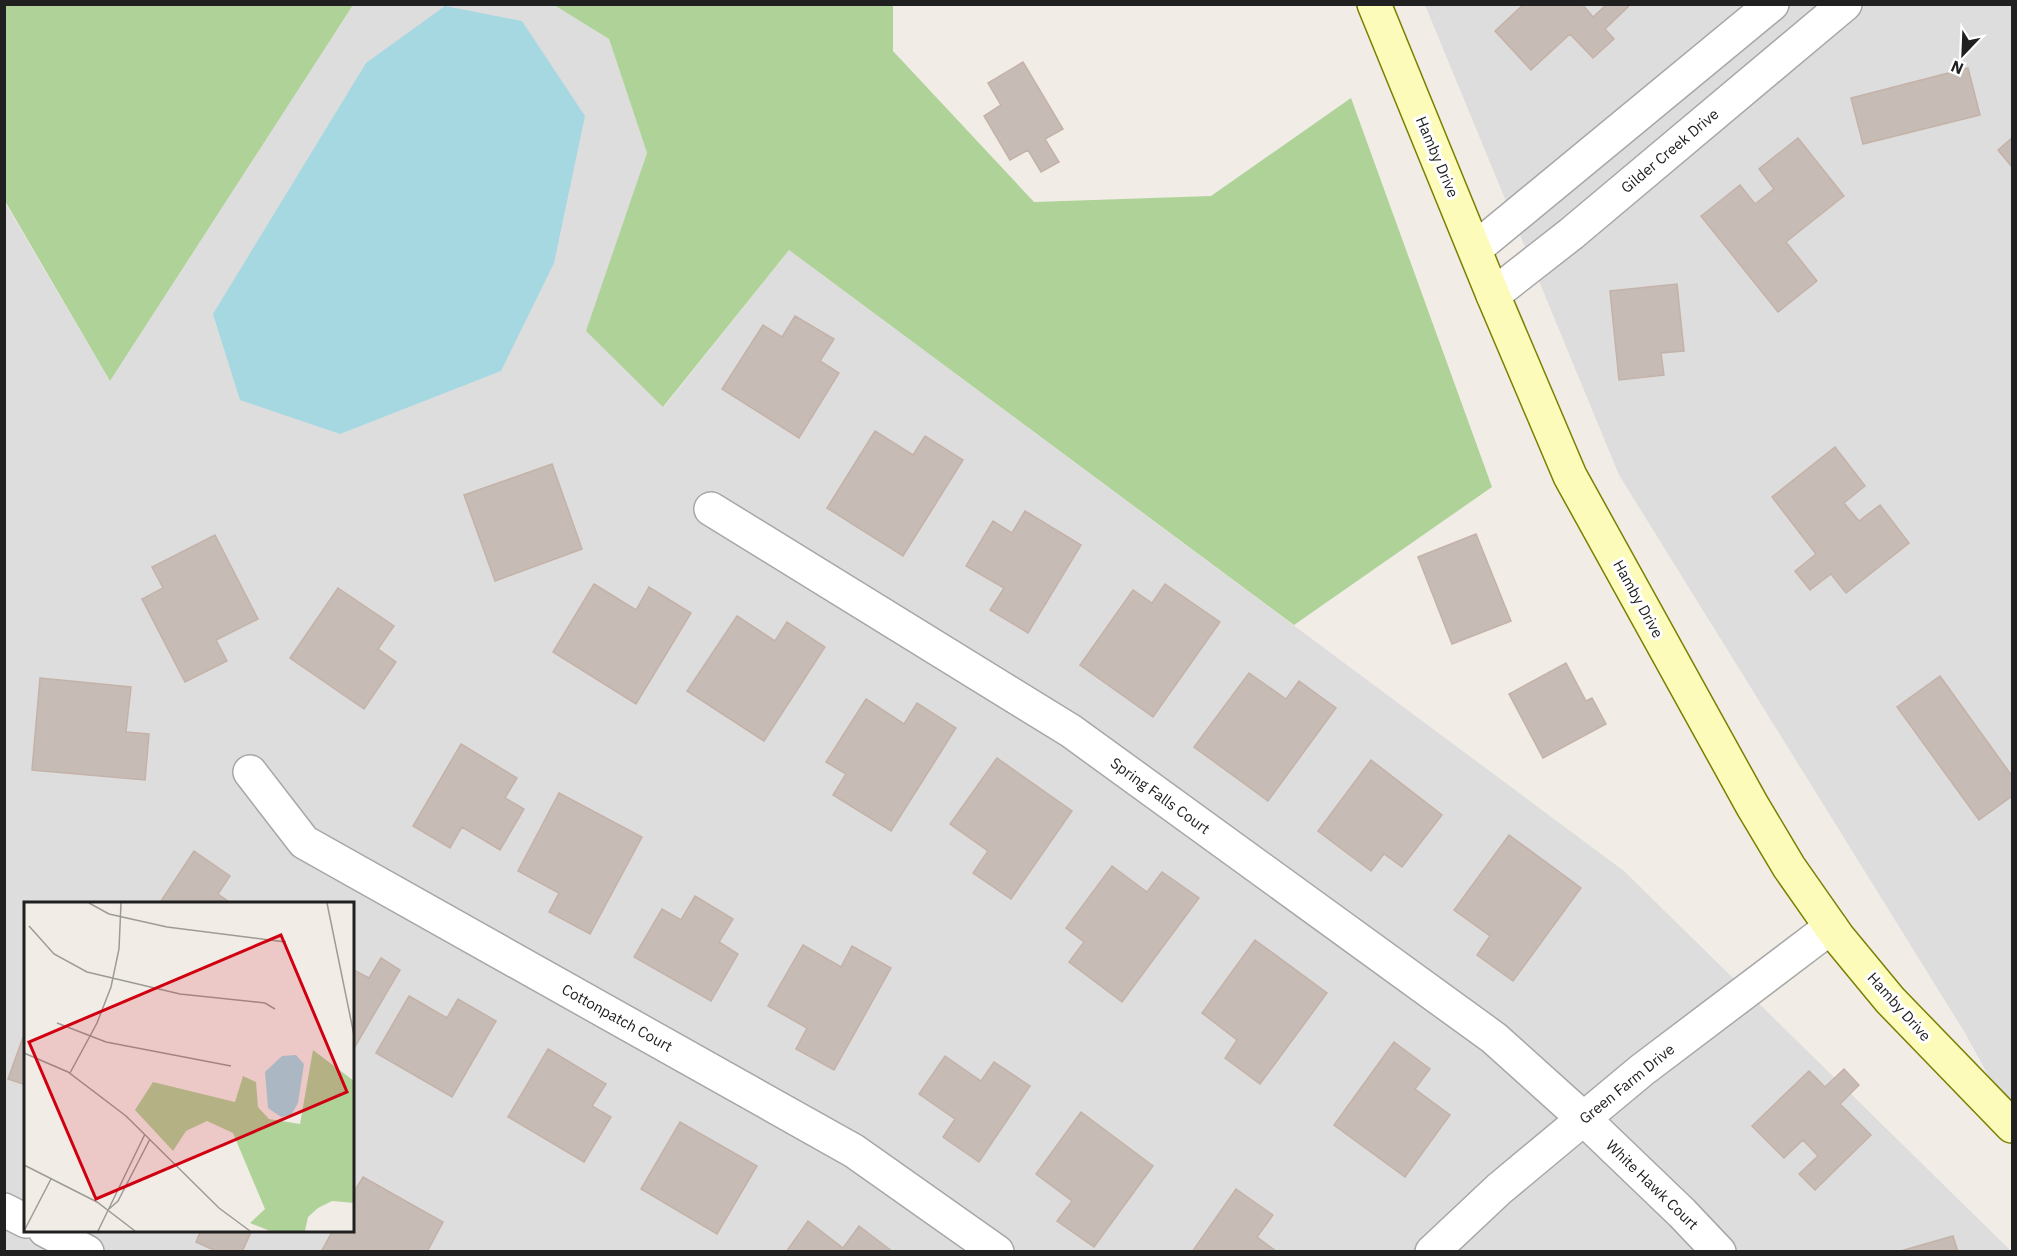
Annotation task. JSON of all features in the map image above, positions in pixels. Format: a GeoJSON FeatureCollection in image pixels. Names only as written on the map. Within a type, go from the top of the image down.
{"type":"FeatureCollection","features":[{"type":"Feature","properties":{"kind":"street","name":"Hamby Drive"},"geometry":{"type":"LineString","coordinates":[[1374,4],[1570,476],[1752,805],[1789,867],[1831,927],[1890,1000],[2013,1126]]}},
{"type":"Feature","properties":{"kind":"street"},"geometry":{"type":"LineString","coordinates":[[1475,249],[1772,4]]}},
{"type":"Feature","properties":{"kind":"street","name":"Gilder Creek Drive"},"geometry":{"type":"LineString","coordinates":[[1493,295],[1571,234],[1845,4]]}},
{"type":"Feature","properties":{"kind":"street","name":"Spring Falls Court"},"geometry":{"type":"LineString","coordinates":[[711,509],[1071,731],[1494,1038],[1584,1119]]}},
{"type":"Feature","properties":{"kind":"street","name":"Cottonpatch Court"},"geometry":{"type":"LineString","coordinates":[[250,772],[304,842],[854,1151],[997,1251]]}},
{"type":"Feature","properties":{"kind":"street","name":"Green Farm Drive"},"geometry":{"type":"LineString","coordinates":[[1432,1251],[1499,1189],[1642,1070],[1831,927]]}},
{"type":"Feature","properties":{"kind":"street","name":"White Hawk Court"},"geometry":{"type":"LineString","coordinates":[[1584,1119],[1719,1251]]}},
{"type":"Feature","properties":{"kind":"street"},"geometry":{"type":"LineString","coordinates":[[4,1210],[24,1220]]}},
{"type":"Feature","properties":{"kind":"street"},"geometry":{"type":"LineString","coordinates":[[49,1232],[87,1251]]}},
{"type":"Feature","properties":{"kind":"shaded area"},"geometry":{"type":"Polygon","coordinates":[[[353,5],[554,5],[609,39],[647,153],[587,331],[664,407],[789,250],[1624,871],[2011,1251],[5,1251],[4,201],[110,381],[353,5]]]}},
{"type":"Feature","properties":{"kind":"shaded area"},"geometry":{"type":"Polygon","coordinates":[[[1425,5],[2012,5],[2012,1119],[1965,1033],[1619,475],[1425,5]]]}},
{"type":"Feature","properties":{"kind":"green space"},"geometry":{"type":"Polygon","coordinates":[[[4,5],[353,5],[110,381],[5,201],[4,5]]]}},
{"type":"Feature","properties":{"kind":"green space"},"geometry":{"type":"Polygon","coordinates":[[[554,5],[893,5],[893,51],[1034,202],[1211,196],[1351,98],[1492,487],[1294,625],[789,250],[663,407],[586,331],[647,153],[609,39],[554,5]]]}},
{"type":"Feature","properties":{"kind":"water"},"geometry":{"type":"Polygon","coordinates":[[[445,6],[522,21],[585,116],[554,263],[501,371],[340,434],[240,400],[213,314],[366,63],[445,6]]]}},
{"type":"Feature","properties":{"kind":"building"},"geometry":{"type":"Polygon","coordinates":[[[1524,4],[1582,4],[1593,17],[1607,4],[1631,4],[1605,29],[1614,39],[1593,58],[1570,34],[1531,70],[1495,31],[1524,4]]]}},
{"type":"Feature","properties":{"kind":"building"},"geometry":{"type":"Polygon","coordinates":[[[1023,62],[1063,129],[1045,139],[1059,162],[1041,172],[1028,150],[1010,160],[984,116],[1001,105],[988,83],[1023,62]]]}},
{"type":"Feature","properties":{"kind":"building"},"geometry":{"type":"Polygon","coordinates":[[[1968,68],[1980,115],[1863,144],[1851,98],[1968,68]]]}},
{"type":"Feature","properties":{"kind":"building"},"geometry":{"type":"Polygon","coordinates":[[[1798,138],[1844,196],[1786,242],[1817,281],[1778,312],[1701,216],[1740,185],[1755,204],[1774,189],[1759,169],[1798,138]]]}},
{"type":"Feature","properties":{"kind":"building"},"geometry":{"type":"Polygon","coordinates":[[[2012,138],[2012,167],[1998,150],[2012,138]]]}},
{"type":"Feature","properties":{"kind":"building"},"geometry":{"type":"Polygon","coordinates":[[[1677,284],[1684,351],[1661,353],[1664,375],[1619,380],[1610,291],[1677,284]]]}},
{"type":"Feature","properties":{"kind":"building"},"geometry":{"type":"Polygon","coordinates":[[[795,316],[834,339],[820,361],[839,373],[799,438],[722,389],[763,325],[782,337],[795,316]]]}},
{"type":"Feature","properties":{"kind":"building"},"geometry":{"type":"Polygon","coordinates":[[[875,431],[913,455],[925,436],[963,460],[903,556],[827,508],[875,431]]]}},
{"type":"Feature","properties":{"kind":"building"},"geometry":{"type":"Polygon","coordinates":[[[1835,447],[1865,486],[1844,503],[1859,521],[1880,505],[1909,543],[1846,593],[1831,574],[1810,590],[1795,571],[1816,554],[1772,497],[1835,447]]]}},
{"type":"Feature","properties":{"kind":"building"},"geometry":{"type":"Polygon","coordinates":[[[552,464],[582,549],[495,581],[464,495],[552,464]]]}},
{"type":"Feature","properties":{"kind":"building"},"geometry":{"type":"Polygon","coordinates":[[[1025,511],[1081,545],[1028,633],[990,610],[1004,588],[966,566],[993,521],[1012,533],[1025,511]]]}},
{"type":"Feature","properties":{"kind":"building"},"geometry":{"type":"Polygon","coordinates":[[[1476,534],[1511,621],[1452,644],[1418,557],[1476,534]]]}},
{"type":"Feature","properties":{"kind":"building"},"geometry":{"type":"Polygon","coordinates":[[[215,535],[258,619],[216,640],[227,661],[185,682],[142,599],[163,588],[152,567],[215,535]]]}},
{"type":"Feature","properties":{"kind":"building"},"geometry":{"type":"Polygon","coordinates":[[[594,584],[636,610],[649,587],[691,613],[636,704],[553,652],[594,584]]]}},
{"type":"Feature","properties":{"kind":"building"},"geometry":{"type":"Polygon","coordinates":[[[1165,584],[1220,622],[1153,717],[1080,665],[1133,590],[1152,603],[1165,584]]]}},
{"type":"Feature","properties":{"kind":"building"},"geometry":{"type":"Polygon","coordinates":[[[338,588],[394,626],[378,649],[396,662],[364,709],[290,658],[338,588]]]}},
{"type":"Feature","properties":{"kind":"building"},"geometry":{"type":"Polygon","coordinates":[[[737,616],[775,641],[787,622],[825,647],[764,741],[687,691],[737,616]]]}},
{"type":"Feature","properties":{"kind":"building"},"geometry":{"type":"Polygon","coordinates":[[[1566,663],[1586,701],[1592,698],[1606,724],[1543,758],[1509,694],[1566,663]]]}},
{"type":"Feature","properties":{"kind":"building"},"geometry":{"type":"Polygon","coordinates":[[[1249,673],[1286,699],[1299,681],[1336,708],[1268,801],[1194,747],[1249,673]]]}},
{"type":"Feature","properties":{"kind":"building"},"geometry":{"type":"Polygon","coordinates":[[[1940,676],[2012,776],[2012,796],[1979,820],[1897,707],[1940,676]]]}},
{"type":"Feature","properties":{"kind":"building"},"geometry":{"type":"Polygon","coordinates":[[[40,678],[131,687],[126,732],[149,734],[145,780],[32,770],[40,678]]]}},
{"type":"Feature","properties":{"kind":"building"},"geometry":{"type":"Polygon","coordinates":[[[866,699],[904,724],[917,703],[956,728],[891,831],[833,795],[846,774],[826,762],[866,699]]]}},
{"type":"Feature","properties":{"kind":"building"},"geometry":{"type":"Polygon","coordinates":[[[461,744],[517,778],[505,798],[524,809],[500,850],[462,827],[450,848],[413,826],[461,744]]]}},
{"type":"Feature","properties":{"kind":"building"},"geometry":{"type":"Polygon","coordinates":[[[997,758],[1072,811],[1011,899],[973,873],[988,851],[950,824],[997,758]]]}},
{"type":"Feature","properties":{"kind":"building"},"geometry":{"type":"Polygon","coordinates":[[[1371,760],[1442,815],[1402,867],[1384,854],[1371,871],[1318,831],[1371,760]]]}},
{"type":"Feature","properties":{"kind":"building"},"geometry":{"type":"Polygon","coordinates":[[[559,793],[642,837],[590,934],[549,912],[559,893],[518,871],[559,793]]]}},
{"type":"Feature","properties":{"kind":"building"},"geometry":{"type":"Polygon","coordinates":[[[1509,835],[1581,888],[1513,981],[1477,955],[1490,936],[1454,910],[1509,835]]]}},
{"type":"Feature","properties":{"kind":"building"},"geometry":{"type":"Polygon","coordinates":[[[194,851],[230,876],[218,894],[229,902],[160,902],[194,851]]]}},
{"type":"Feature","properties":{"kind":"building"},"geometry":{"type":"Polygon","coordinates":[[[1112,866],[1147,892],[1162,872],[1199,898],[1122,1002],[1069,962],[1084,942],[1066,928],[1112,866]]]}},
{"type":"Feature","properties":{"kind":"building"},"geometry":{"type":"Polygon","coordinates":[[[695,896],[733,919],[719,942],[738,954],[711,1001],[634,957],[662,909],[681,920],[695,896]]]}},
{"type":"Feature","properties":{"kind":"building"},"geometry":{"type":"Polygon","coordinates":[[[1255,940],[1327,993],[1260,1084],[1225,1058],[1237,1040],[1202,1013],[1255,940]]]}},
{"type":"Feature","properties":{"kind":"building"},"geometry":{"type":"Polygon","coordinates":[[[803,945],[841,967],[852,946],[891,968],[834,1070],[796,1049],[807,1028],[768,1006],[803,945]]]}},
{"type":"Feature","properties":{"kind":"building"},"geometry":{"type":"Polygon","coordinates":[[[381,958],[400,970],[354,1048],[354,970],[369,978],[381,958]]]}},
{"type":"Feature","properties":{"kind":"building"},"geometry":{"type":"Polygon","coordinates":[[[409,996],[447,1018],[458,999],[496,1021],[452,1097],[376,1053],[409,996]]]}},
{"type":"Feature","properties":{"kind":"building"},"geometry":{"type":"Polygon","coordinates":[[[24,1035],[24,1084],[8,1079],[24,1035]]]}},
{"type":"Feature","properties":{"kind":"building"},"geometry":{"type":"Polygon","coordinates":[[[1394,1042],[1430,1069],[1415,1089],[1450,1115],[1405,1177],[1334,1125],[1394,1042]]]}},
{"type":"Feature","properties":{"kind":"building"},"geometry":{"type":"Polygon","coordinates":[[[548,1049],[606,1084],[592,1106],[611,1117],[584,1162],[508,1117],[548,1049]]]}},
{"type":"Feature","properties":{"kind":"building"},"geometry":{"type":"Polygon","coordinates":[[[945,1056],[981,1081],[994,1062],[1030,1086],[979,1162],[943,1137],[955,1119],[919,1094],[945,1056]]]}},
{"type":"Feature","properties":{"kind":"building"},"geometry":{"type":"Polygon","coordinates":[[[1844,1069],[1859,1085],[1840,1104],[1871,1135],[1815,1190],[1799,1174],[1818,1156],[1803,1140],[1784,1158],[1752,1126],[1809,1071],[1825,1087],[1844,1069]]]}},
{"type":"Feature","properties":{"kind":"building"},"geometry":{"type":"Polygon","coordinates":[[[1081,1112],[1153,1166],[1094,1247],[1057,1221],[1072,1201],[1036,1174],[1081,1112]]]}},
{"type":"Feature","properties":{"kind":"building"},"geometry":{"type":"Polygon","coordinates":[[[680,1122],[757,1166],[717,1234],[641,1189],[680,1122]]]}},
{"type":"Feature","properties":{"kind":"building"},"geometry":{"type":"Polygon","coordinates":[[[363,1177],[443,1222],[427,1252],[321,1252],[332,1232],[354,1232],[354,1192],[363,1177]]]}},
{"type":"Feature","properties":{"kind":"building"},"geometry":{"type":"Polygon","coordinates":[[[1236,1189],[1273,1215],[1257,1237],[1277,1252],[1192,1252],[1236,1189]]]}},
{"type":"Feature","properties":{"kind":"building"},"geometry":{"type":"Polygon","coordinates":[[[808,1221],[843,1248],[859,1226],[893,1252],[786,1252],[808,1221]]]}},
{"type":"Feature","properties":{"kind":"building"},"geometry":{"type":"Polygon","coordinates":[[[200,1232],[251,1232],[242,1252],[218,1252],[196,1242],[200,1232]]]}},
{"type":"Feature","properties":{"kind":"building"},"geometry":{"type":"Polygon","coordinates":[[[1953,1236],[1958,1252],[1897,1252],[1953,1236]]]}}]}
